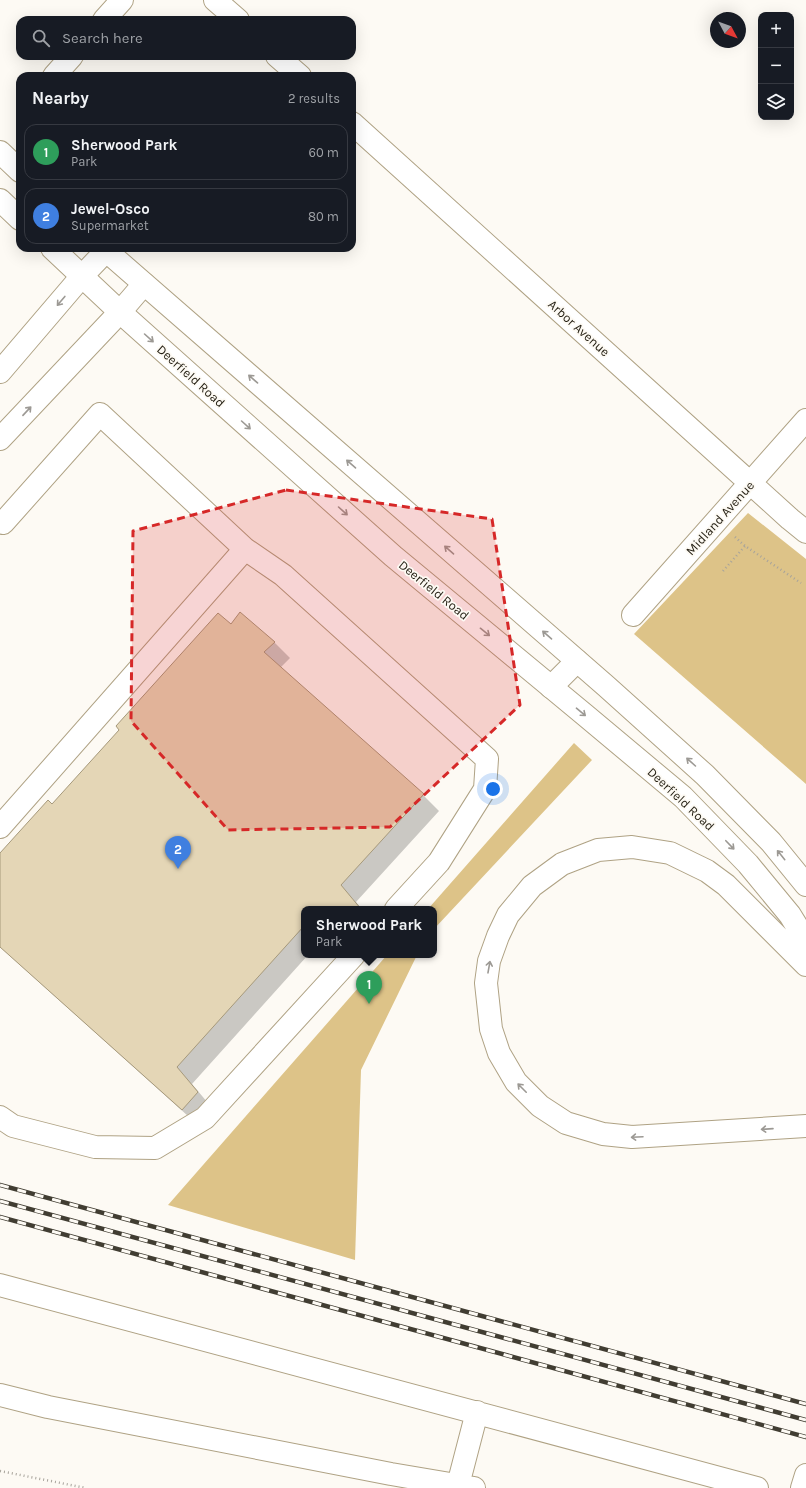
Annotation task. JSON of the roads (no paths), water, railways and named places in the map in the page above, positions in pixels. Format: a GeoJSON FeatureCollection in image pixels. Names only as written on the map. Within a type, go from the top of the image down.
{"type":"FeatureCollection","features":[{"type":"Feature","properties":{"kind":"main road"},"geometry":{"type":"LineString","coordinates":[[108,16],[122,0]]}},
{"type":"Feature","properties":{"kind":"main road"},"geometry":{"type":"LineString","coordinates":[[215,0],[233,16]]}},
{"type":"Feature","properties":{"kind":"main road"},"geometry":{"type":"LineString","coordinates":[[58,72],[68,60]]}},
{"type":"Feature","properties":{"kind":"main road"},"geometry":{"type":"LineString","coordinates":[[282,60],[295,72]]}},
{"type":"Feature","properties":{"kind":"main road","name":"Arbor Avenue"},"geometry":{"type":"LineString","coordinates":[[356,127],[790,520],[806,532]]}},
{"type":"Feature","properties":{"kind":"main road"},"geometry":{"type":"LineString","coordinates":[[0,152],[16,167]]}},
{"type":"Feature","properties":{"kind":"main road"},"geometry":{"type":"LineString","coordinates":[[0,200],[16,215]]}},
{"type":"Feature","properties":{"kind":"main road","name":"Deerfield Road"},"geometry":{"type":"LineString","coordinates":[[56,252],[120,312],[393,556],[683,797],[748,864],[790,915],[806,941]]}},
{"type":"Feature","properties":{"kind":"main road"},"geometry":{"type":"LineString","coordinates":[[0,372],[102,252]]}},
{"type":"Feature","properties":{"kind":"main road"},"geometry":{"type":"LineString","coordinates":[[107,252],[577,661],[705,775],[772,842],[806,885]]}},
{"type":"Feature","properties":{"kind":"main road"},"geometry":{"type":"LineString","coordinates":[[0,439],[120,312],[144,284]]}},
{"type":"Feature","properties":{"kind":"main road"},"geometry":{"type":"LineString","coordinates":[[0,521],[3,523],[100,414],[245,549],[283,575],[487,759],[485,789],[439,862],[399,906]]}},
{"type":"Feature","properties":{"kind":"main road","name":"Midland Avenue"},"geometry":{"type":"LineString","coordinates":[[633,615],[806,420]]}},
{"type":"Feature","properties":{"kind":"main road"},"geometry":{"type":"LineString","coordinates":[[0,827],[245,549]]}},
{"type":"Feature","properties":{"kind":"main road"},"geometry":{"type":"LineString","coordinates":[[551,687],[577,661]]}},
{"type":"Feature","properties":{"kind":"main road"},"geometry":{"type":"LineString","coordinates":[[806,964],[726,886],[708,871],[670,853],[632,847],[598,850],[562,864],[532,886],[508,915],[498,936],[489,961],[486,983],[491,1029],[503,1059],[516,1082],[540,1106],[566,1123],[603,1134],[632,1137],[806,1126]]}},
{"type":"Feature","properties":{"kind":"main road"},"geometry":{"type":"LineString","coordinates":[[0,1117],[13,1126],[95,1146],[155,1148],[205,1118],[351,958]]}},
{"type":"Feature","properties":{"kind":"main road"},"geometry":{"type":"LineString","coordinates":[[0,1285],[757,1488]]}},
{"type":"Feature","properties":{"kind":"main road"},"geometry":{"type":"LineString","coordinates":[[0,1395],[56,1408],[391,1474],[466,1487],[477,1412]]}},
{"type":"Feature","properties":{"kind":"main road"},"geometry":{"type":"LineString","coordinates":[[802,1488],[806,1475]]}},
{"type":"Feature","properties":{"kind":"railway"},"geometry":{"type":"LineString","coordinates":[[0,1185],[806,1404]]}},
{"type":"Feature","properties":{"kind":"railway"},"geometry":{"type":"LineString","coordinates":[[0,1201],[806,1420]]}},
{"type":"Feature","properties":{"kind":"railway"},"geometry":{"type":"LineString","coordinates":[[0,1217],[806,1437]]}},
{"type":"Feature","properties":{"kind":"place","name":"Jewel-Osco"},"geometry":{"type":"Point","coordinates":[178,869]}},
{"type":"Feature","properties":{"kind":"place","name":"Sherwood Park"},"geometry":{"type":"Point","coordinates":[369,1004]}}]}
